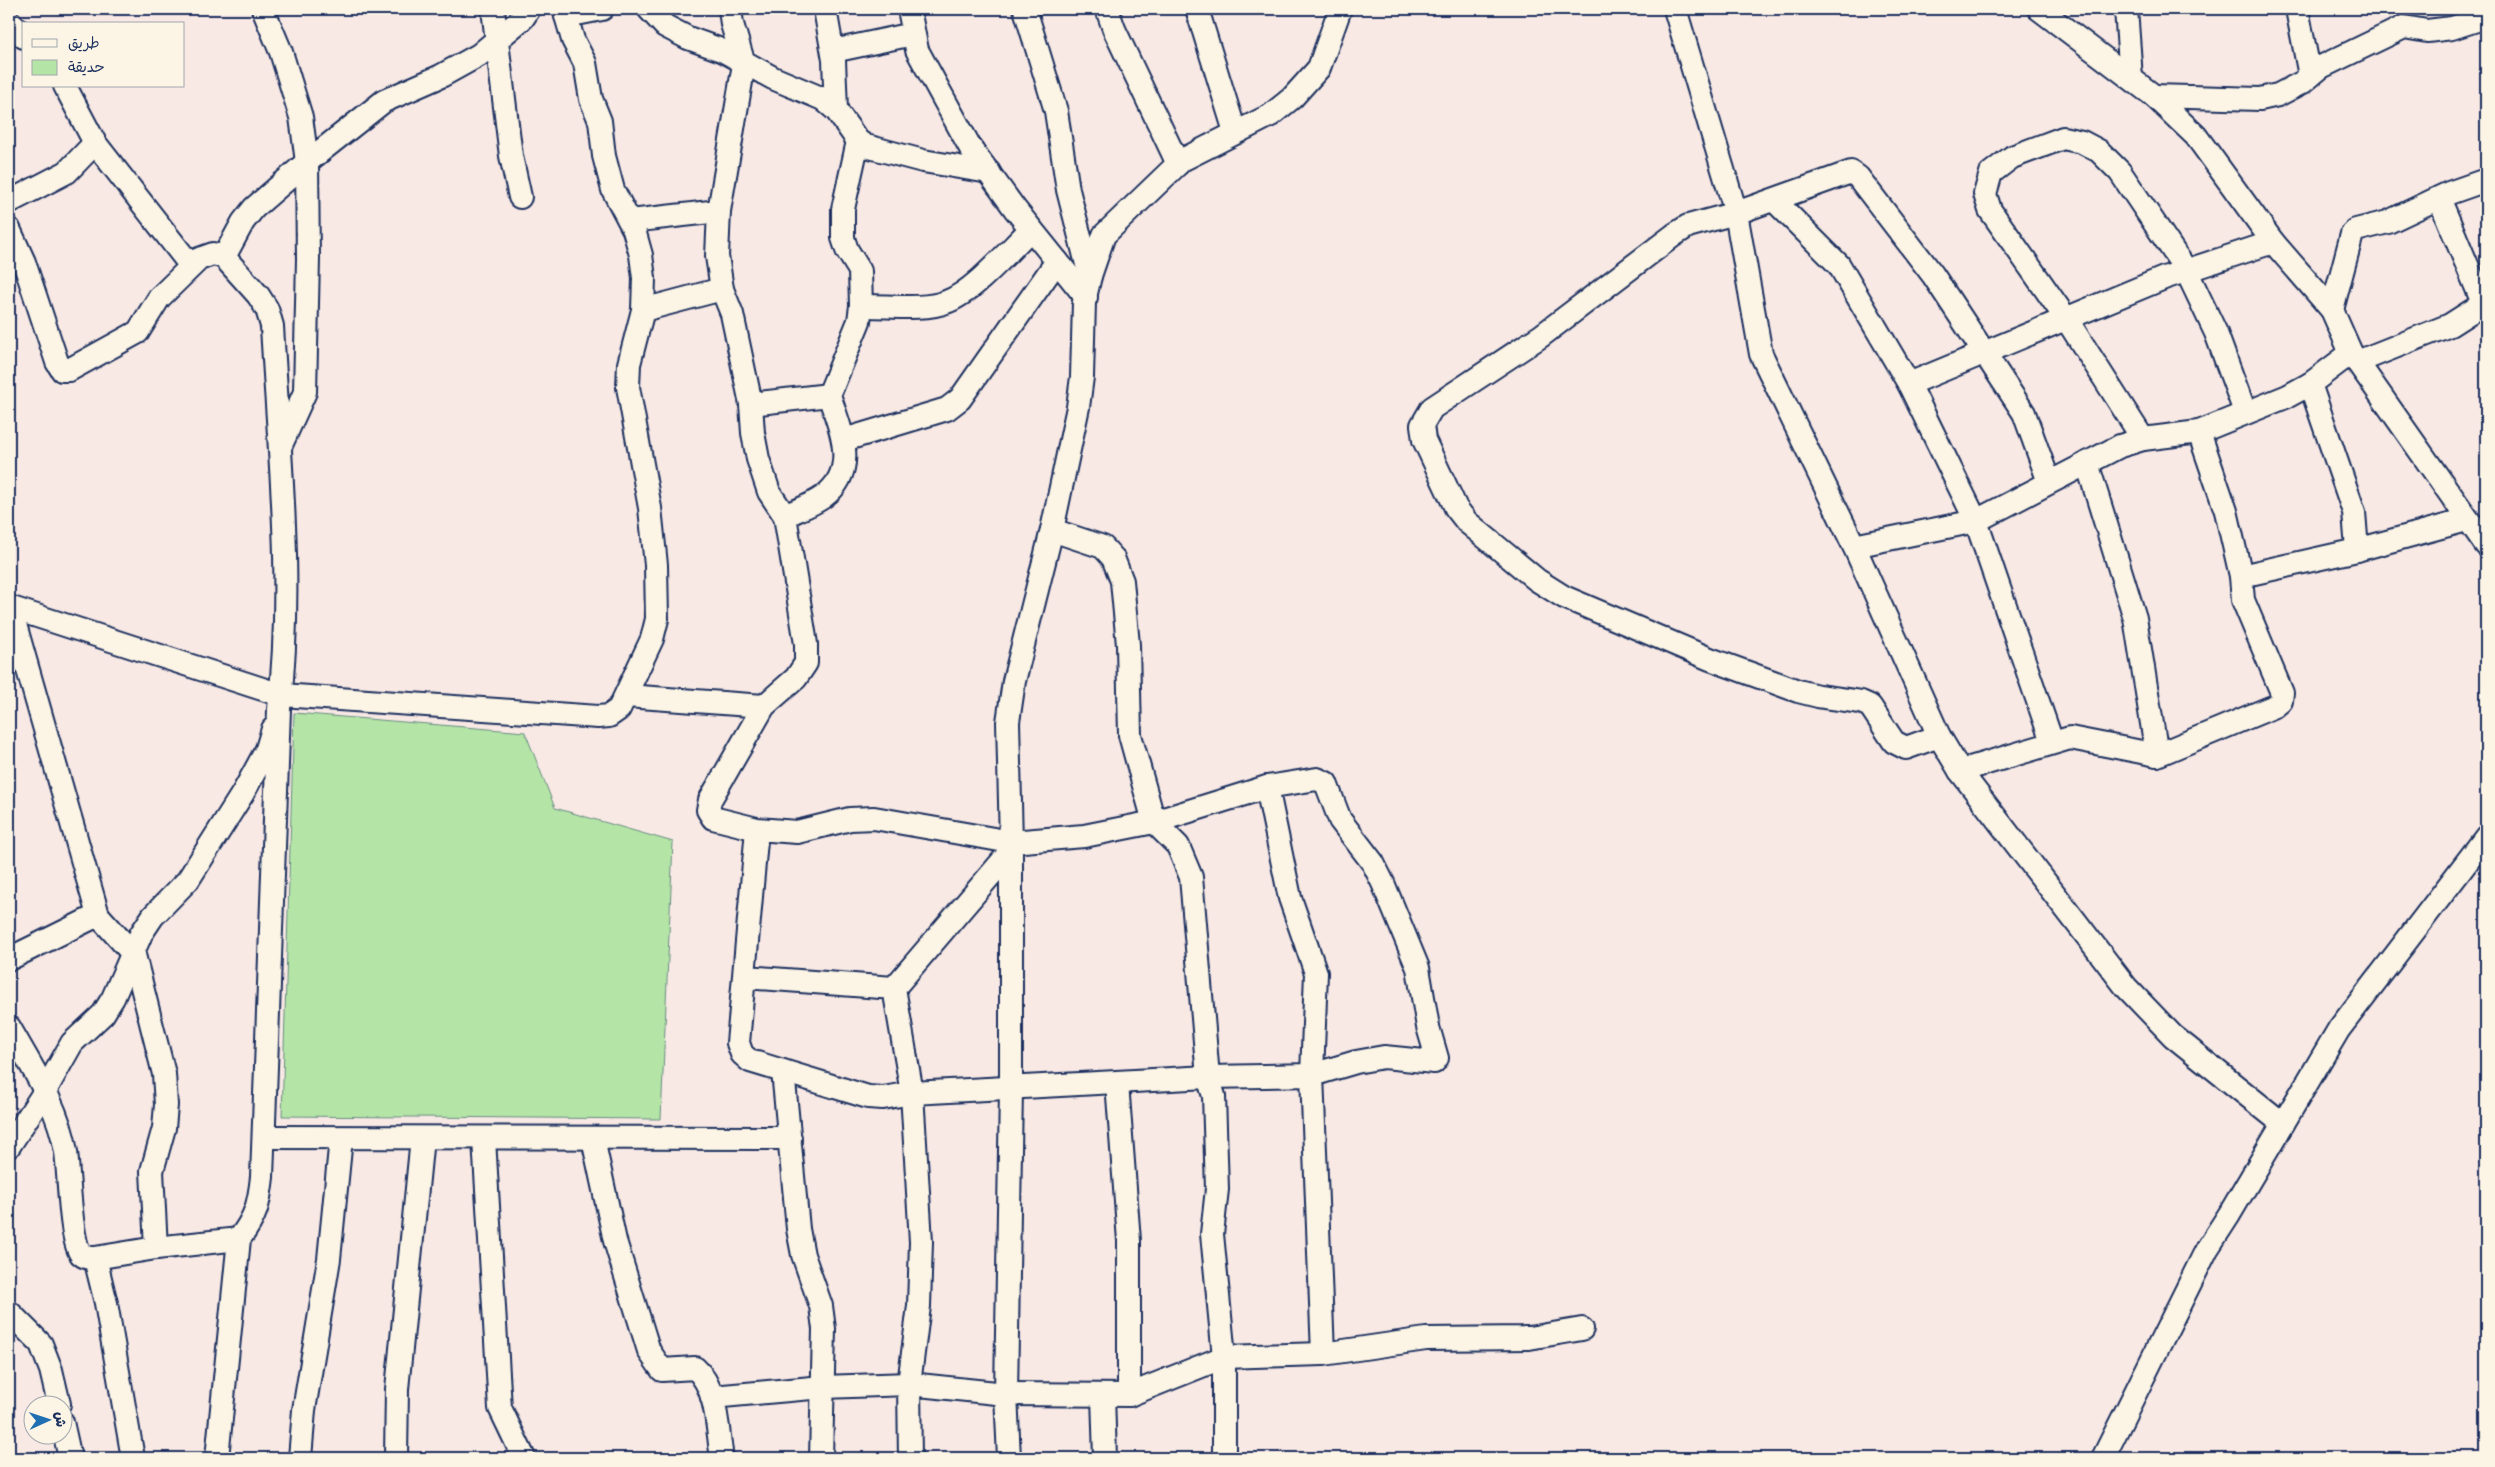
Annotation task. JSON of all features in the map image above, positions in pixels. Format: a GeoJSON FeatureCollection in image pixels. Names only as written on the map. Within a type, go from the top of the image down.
{"type":"FeatureCollection","features":[{"type":"Feature","properties":{"kind":"street"},"geometry":{"type":"LineString","coordinates":[[263,9],[281,52],[298,108],[308,162],[305,392],[279,449]]}},
{"type":"Feature","properties":{"kind":"street"},"geometry":{"type":"LineString","coordinates":[[493,9],[511,156],[520,197]]}},
{"type":"Feature","properties":{"kind":"street"},"geometry":{"type":"LineString","coordinates":[[224,257],[243,222],[254,208],[308,162],[384,101],[442,76],[479,55],[523,18],[529,9]]}},
{"type":"Feature","properties":{"kind":"street"},"geometry":{"type":"LineString","coordinates":[[156,1248],[152,1171],[164,1128],[166,1105],[164,1082],[134,955],[98,915],[17,662],[10,607],[280,702],[598,717],[609,716],[619,709],[652,639],[657,619],[656,565],[650,508],[628,388],[629,364],[643,310],[644,278],[641,254],[630,220],[613,190],[604,156],[600,121],[591,99],[585,63],[573,40],[565,13],[602,9]]}},
{"type":"Feature","properties":{"kind":"street"},"geometry":{"type":"LineString","coordinates":[[649,9],[666,26],[688,38],[724,51],[744,64],[823,99],[836,110],[858,141],[892,154],[989,172]]}},
{"type":"Feature","properties":{"kind":"street"},"geometry":{"type":"LineString","coordinates":[[730,9],[732,24],[744,64],[719,211],[717,256],[722,290],[732,314],[751,404],[753,433],[758,459],[769,492],[785,516],[806,644],[806,663],[796,678],[764,706],[710,800],[708,810],[713,818],[757,829],[797,832],[850,819],[874,818],[933,826],[1011,846],[1084,836],[1154,822],[1267,787],[1316,779],[1326,782],[1340,820],[1373,862],[1418,968],[1428,1027],[1436,1058],[1434,1062],[1428,1063],[1404,1058],[1370,1059],[1312,1075],[1208,1077],[1011,1090],[912,1093],[883,1098],[868,1097],[750,1061],[742,1054],[738,1043],[757,829]]}},
{"type":"Feature","properties":{"kind":"street"},"geometry":{"type":"LineString","coordinates":[[825,9],[833,51],[836,110]]}},
{"type":"Feature","properties":{"kind":"street"},"geometry":{"type":"LineString","coordinates":[[909,9],[917,50],[970,147],[1057,261],[1088,287]]}},
{"type":"Feature","properties":{"kind":"street"},"geometry":{"type":"LineString","coordinates":[[1025,9],[1056,111],[1068,190],[1088,287]]}},
{"type":"Feature","properties":{"kind":"street"},"geometry":{"type":"LineString","coordinates":[[1107,9],[1114,29],[1178,164]]}},
{"type":"Feature","properties":{"kind":"street"},"geometry":{"type":"LineString","coordinates":[[1197,9],[1235,132]]}},
{"type":"Feature","properties":{"kind":"street"},"geometry":{"type":"LineString","coordinates":[[1009,1458],[1006,1394],[1011,1090],[1011,846],[1008,722],[1014,681],[1052,530],[1078,407],[1088,287],[1104,234],[1178,164],[1235,132],[1271,115],[1292,98],[1319,68],[1340,9]]}},
{"type":"Feature","properties":{"kind":"street"},"geometry":{"type":"LineString","coordinates":[[1675,9],[1736,213],[1761,354],[1854,546],[1939,736],[1960,771],[2126,987],[2173,1036],[2283,1124]]}},
{"type":"Feature","properties":{"kind":"street"},"geometry":{"type":"LineString","coordinates":[[2039,9],[2154,96],[2196,136],[2273,242],[2332,310],[2354,357],[2486,545]]}},
{"type":"Feature","properties":{"kind":"street"},"geometry":{"type":"LineString","coordinates":[[2126,9],[2131,78]]}},
{"type":"Feature","properties":{"kind":"street"},"geometry":{"type":"LineString","coordinates":[[2297,9],[2310,76]]}},
{"type":"Feature","properties":{"kind":"street"},"geometry":{"type":"LineString","coordinates":[[2154,96],[2260,99],[2278,95],[2310,76],[2321,67],[2404,28],[2427,31],[2452,28],[2486,17]]}},
{"type":"Feature","properties":{"kind":"street"},"geometry":{"type":"LineString","coordinates":[[9,21],[22,35]]}},
{"type":"Feature","properties":{"kind":"street"},"geometry":{"type":"LineString","coordinates":[[833,51],[913,34]]}},
{"type":"Feature","properties":{"kind":"street"},"geometry":{"type":"LineString","coordinates":[[65,88],[95,142],[191,266]]}},
{"type":"Feature","properties":{"kind":"street"},"geometry":{"type":"LineString","coordinates":[[2143,439],[2067,320],[1990,210],[1985,194],[1991,174],[2012,157],[2063,138],[2082,142],[2098,151],[2120,172],[2186,270],[2216,333],[2245,412]]}},
{"type":"Feature","properties":{"kind":"street"},"geometry":{"type":"LineString","coordinates":[[785,516],[824,496],[838,478],[846,458],[844,440],[829,394],[859,321],[861,306],[860,271],[847,250],[843,238],[843,209],[858,141]]}},
{"type":"Feature","properties":{"kind":"street"},"geometry":{"type":"LineString","coordinates":[[9,202],[67,172],[95,142]]}},
{"type":"Feature","properties":{"kind":"street"},"geometry":{"type":"LineString","coordinates":[[1939,736],[1906,748],[1894,742],[1870,706],[1861,702],[1798,691],[1710,659],[1564,597],[1537,580],[1467,522],[1456,508],[1424,440],[1422,425],[1432,408],[1541,336],[1688,226],[1736,213],[1851,172],[1858,177],[1933,275],[2024,413],[2049,482]]}},
{"type":"Feature","properties":{"kind":"street"},"geometry":{"type":"LineString","coordinates":[[2332,310],[2352,234],[2356,230],[2400,218],[2439,198],[2486,180]]}},
{"type":"Feature","properties":{"kind":"street"},"geometry":{"type":"LineString","coordinates":[[1854,546],[1976,520],[2120,446],[2143,439],[2199,432],[2288,396],[2354,357],[2450,325],[2485,302],[2439,198]]}},
{"type":"Feature","properties":{"kind":"street"},"geometry":{"type":"LineString","coordinates":[[1774,200],[1839,265],[1909,384],[1976,520],[2052,742]]}},
{"type":"Feature","properties":{"kind":"street"},"geometry":{"type":"LineString","coordinates":[[630,220],[719,211]]}},
{"type":"Feature","properties":{"kind":"street"},"geometry":{"type":"LineString","coordinates":[[9,229],[24,262],[57,362],[62,370],[69,370],[138,332],[159,298],[199,259],[213,254],[224,257],[258,295],[266,309],[272,326],[285,559],[286,641],[280,702],[264,1137],[259,1203],[252,1221],[239,1239],[217,1458]]}},
{"type":"Feature","properties":{"kind":"street"},"geometry":{"type":"LineString","coordinates":[[861,306],[920,306],[945,303],[962,294],[1031,229]]}},
{"type":"Feature","properties":{"kind":"street"},"geometry":{"type":"LineString","coordinates":[[1909,384],[2186,270],[2273,242]]}},
{"type":"Feature","properties":{"kind":"street"},"geometry":{"type":"LineString","coordinates":[[844,440],[947,409],[960,399],[1057,261]]}},
{"type":"Feature","properties":{"kind":"street"},"geometry":{"type":"LineString","coordinates":[[643,310],[722,290]]}},
{"type":"Feature","properties":{"kind":"street"},"geometry":{"type":"LineString","coordinates":[[2310,384],[2354,512],[2357,550]]}},
{"type":"Feature","properties":{"kind":"street"},"geometry":{"type":"LineString","coordinates":[[751,404],[829,394]]}},
{"type":"Feature","properties":{"kind":"street"},"geometry":{"type":"LineString","coordinates":[[1960,771],[2070,738],[2157,755],[2275,706],[2281,701],[2282,693],[2243,600],[2241,576],[2226,511],[2199,432]]}},
{"type":"Feature","properties":{"kind":"street"},"geometry":{"type":"LineString","coordinates":[[2086,463],[2135,618],[2157,755]]}},
{"type":"Feature","properties":{"kind":"street"},"geometry":{"type":"LineString","coordinates":[[2241,576],[2357,550],[2467,520]]}},
{"type":"Feature","properties":{"kind":"street"},"geometry":{"type":"LineString","coordinates":[[1052,530],[1103,547],[1114,558],[1122,581],[1128,645],[1130,735],[1154,822],[1178,846],[1191,877],[1208,1077],[1214,1096],[1218,1189],[1213,1243],[1224,1357],[1224,1458]]}},
{"type":"Feature","properties":{"kind":"street"},"geometry":{"type":"LineString","coordinates":[[626,696],[764,706]]}},
{"type":"Feature","properties":{"kind":"street"},"geometry":{"type":"LineString","coordinates":[[9,1146],[45,1091],[72,1043],[102,1014],[113,998],[134,955],[141,934],[154,916],[188,880],[243,793],[267,749],[280,702]]}},
{"type":"Feature","properties":{"kind":"street"},"geometry":{"type":"LineString","coordinates":[[1267,787],[1290,898],[1316,973],[1312,1075],[1323,1354]]}},
{"type":"Feature","properties":{"kind":"street"},"geometry":{"type":"LineString","coordinates":[[2103,1458],[2207,1249],[2339,1029],[2486,837]]}},
{"type":"Feature","properties":{"kind":"street"},"geometry":{"type":"LineString","coordinates":[[910,1458],[909,1384],[922,1271],[912,1093],[894,988],[1011,846]]}},
{"type":"Feature","properties":{"kind":"street"},"geometry":{"type":"LineString","coordinates":[[9,959],[98,915]]}},
{"type":"Feature","properties":{"kind":"street"},"geometry":{"type":"LineString","coordinates":[[745,977],[894,988]]}},
{"type":"Feature","properties":{"kind":"street"},"geometry":{"type":"LineString","coordinates":[[9,1027],[45,1091],[61,1129],[66,1152],[73,1223],[80,1253],[86,1258],[95,1258],[156,1248],[239,1239]]}},
{"type":"Feature","properties":{"kind":"street"},"geometry":{"type":"LineString","coordinates":[[783,1071],[798,1229],[803,1255],[821,1306],[824,1329],[821,1458]]}},
{"type":"Feature","properties":{"kind":"street"},"geometry":{"type":"LineString","coordinates":[[1117,1083],[1129,1241],[1129,1395]]}},
{"type":"Feature","properties":{"kind":"street"},"geometry":{"type":"LineString","coordinates":[[264,1137],[484,1139],[790,1138]]}},
{"type":"Feature","properties":{"kind":"street"},"geometry":{"type":"LineString","coordinates":[[300,1458],[304,1410],[329,1259],[341,1138]]}},
{"type":"Feature","properties":{"kind":"street"},"geometry":{"type":"LineString","coordinates":[[396,1458],[397,1389],[422,1138]]}},
{"type":"Feature","properties":{"kind":"street"},"geometry":{"type":"LineString","coordinates":[[484,1139],[500,1408],[524,1458]]}},
{"type":"Feature","properties":{"kind":"street"},"geometry":{"type":"LineString","coordinates":[[593,1139],[615,1241],[649,1351],[662,1370],[695,1368],[704,1376],[712,1397],[718,1457]]}},
{"type":"Feature","properties":{"kind":"street"},"geometry":{"type":"LineString","coordinates":[[95,1258],[106,1303],[133,1458]]}},
{"type":"Feature","properties":{"kind":"street"},"geometry":{"type":"LineString","coordinates":[[9,1312],[41,1344],[51,1370],[57,1394]]}},
{"type":"Feature","properties":{"kind":"street"},"geometry":{"type":"LineString","coordinates":[[712,1397],[823,1387],[909,1384],[1006,1394],[1129,1395],[1224,1357],[1323,1354],[1426,1339],[1529,1338],[1582,1329]]}},
{"type":"Feature","properties":{"kind":"street"},"geometry":{"type":"LineString","coordinates":[[1103,1396],[1105,1458]]}},
{"type":"Feature","properties":{"kind":"street"},"geometry":{"type":"LineString","coordinates":[[67,1444],[70,1458]]}},
{"type":"Feature","properties":{"kind":"green space"},"geometry":{"type":"Polygon","coordinates":[[[294,713],[525,732],[555,808],[673,842],[661,1119],[282,1116],[294,713]]]}}]}
